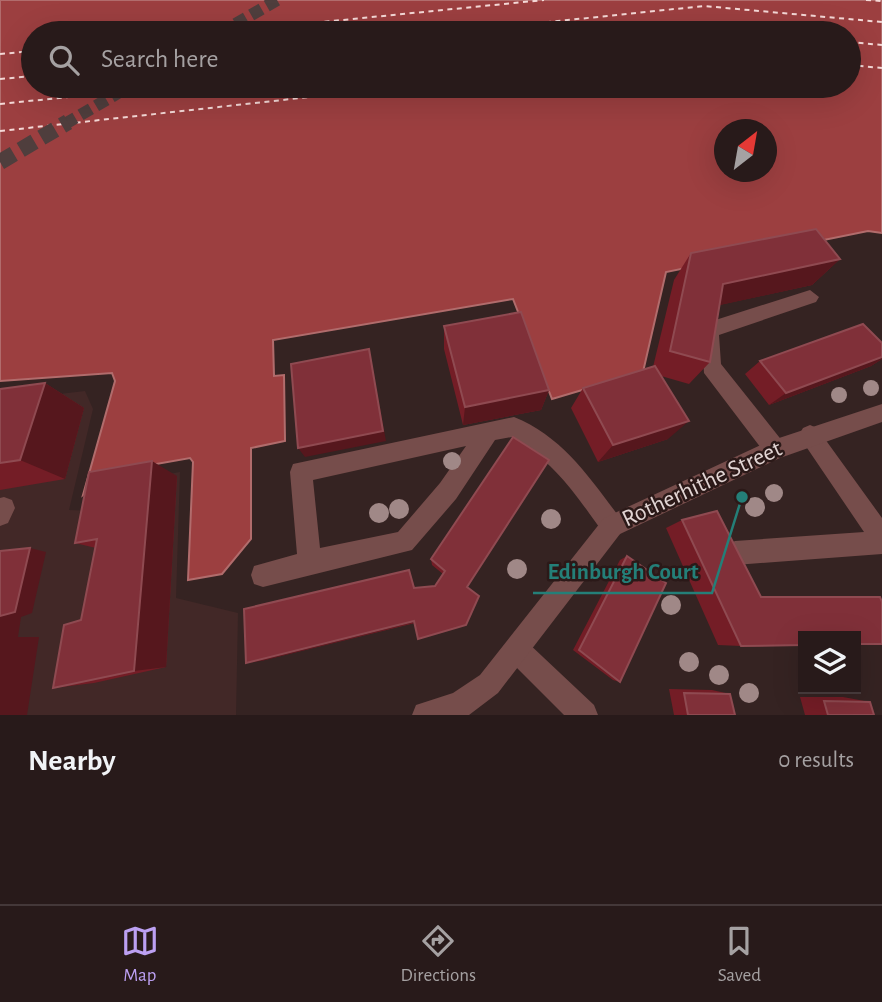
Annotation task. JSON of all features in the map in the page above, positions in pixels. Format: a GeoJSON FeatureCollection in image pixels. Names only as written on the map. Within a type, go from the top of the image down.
{"type":"FeatureCollection","features":[{"type":"Feature","properties":{"kind":"street"},"geometry":{"type":"LineString","coordinates":[[775,449],[711,368],[710,330],[810,297]]}},
{"type":"Feature","properties":{"kind":"street","name":"Rotherhithe Street"},"geometry":{"type":"LineString","coordinates":[[426,715],[460,705],[489,684],[612,526],[775,449],[810,435],[882,413]]}},
{"type":"Feature","properties":{"kind":"street"},"geometry":{"type":"LineString","coordinates":[[310,562],[301,472],[514,427],[549,448],[576,477],[612,526]]}},
{"type":"Feature","properties":{"kind":"street"},"geometry":{"type":"LineString","coordinates":[[263,575],[404,542],[448,491],[489,431]]}},
{"type":"Feature","properties":{"kind":"street"},"geometry":{"type":"LineString","coordinates":[[734,553],[882,540],[810,435]]}},
{"type":"Feature","properties":{"kind":"street"},"geometry":{"type":"LineString","coordinates":[[517,650],[584,715]]}},
{"type":"Feature","properties":{"kind":"shaded area"},"geometry":{"type":"Polygon","coordinates":[[[0,0],[882,0],[882,233],[868,231],[666,272],[643,372],[552,399],[513,299],[273,340],[274,376],[284,375],[285,441],[251,448],[251,539],[222,574],[188,580],[193,462],[190,458],[111,472],[83,495],[115,381],[112,373],[0,381],[0,0]]]}},
{"type":"Feature","properties":{"kind":"shaded area"},"geometry":{"type":"Polygon","coordinates":[[[85,391],[93,409],[69,510],[96,511],[113,484],[180,472],[176,598],[238,613],[236,715],[0,715],[0,401],[85,391]]]}},
{"type":"Feature","properties":{"kind":"building"},"geometry":{"type":"Polygon","coordinates":[[[816,229],[840,259],[723,284],[710,362],[670,351],[691,253],[816,229]]]}},
{"type":"Feature","properties":{"kind":"building"},"geometry":{"type":"Polygon","coordinates":[[[521,312],[549,390],[465,407],[444,326],[521,312]]]}},
{"type":"Feature","properties":{"kind":"building"},"geometry":{"type":"Polygon","coordinates":[[[863,324],[882,343],[882,357],[786,393],[760,361],[863,324]]]}},
{"type":"Feature","properties":{"kind":"building"},"geometry":{"type":"Polygon","coordinates":[[[369,349],[383,431],[298,448],[291,364],[369,349]]]}},
{"type":"Feature","properties":{"kind":"building"},"geometry":{"type":"Polygon","coordinates":[[[655,366],[689,421],[613,445],[583,388],[655,366]]]}},
{"type":"Feature","properties":{"kind":"building"},"geometry":{"type":"Polygon","coordinates":[[[45,383],[20,460],[0,463],[0,389],[45,383]]]}},
{"type":"Feature","properties":{"kind":"building"},"geometry":{"type":"Polygon","coordinates":[[[513,437],[549,460],[467,587],[479,596],[466,625],[418,639],[414,621],[246,663],[244,609],[409,570],[414,588],[435,586],[445,571],[431,559],[513,437]]]}},
{"type":"Feature","properties":{"kind":"building"},"geometry":{"type":"Polygon","coordinates":[[[152,461],[134,671],[53,688],[64,625],[81,620],[97,539],[75,543],[89,472],[152,461]]]}},
{"type":"Feature","properties":{"kind":"building"},"geometry":{"type":"Polygon","coordinates":[[[717,511],[761,597],[880,597],[882,644],[861,644],[861,631],[798,631],[798,645],[741,646],[682,520],[717,511]]]}},
{"type":"Feature","properties":{"kind":"building"},"geometry":{"type":"Polygon","coordinates":[[[30,548],[15,612],[0,616],[0,551],[30,548]]]}},
{"type":"Feature","properties":{"kind":"building"},"geometry":{"type":"Polygon","coordinates":[[[627,556],[666,583],[620,682],[579,650],[627,556]]]}},
{"type":"Feature","properties":{"kind":"building"},"geometry":{"type":"Polygon","coordinates":[[[684,693],[730,694],[735,715],[688,715],[684,693]]]}},
{"type":"Feature","properties":{"kind":"building"},"geometry":{"type":"Polygon","coordinates":[[[824,701],[870,702],[874,715],[828,715],[824,701]]]}},
{"type":"Feature","properties":{"kind":"ferry route"},"geometry":{"type":"LineString","coordinates":[[332,21],[544,0]]}},
{"type":"Feature","properties":{"kind":"ferry route"},"geometry":{"type":"LineString","coordinates":[[866,0],[882,1]]}},
{"type":"Feature","properties":{"kind":"ferry route"},"geometry":{"type":"LineString","coordinates":[[558,21],[704,6],[882,22]]}},
{"type":"Feature","properties":{"kind":"ferry route"},"geometry":{"type":"LineString","coordinates":[[861,43],[882,45]]}},
{"type":"Feature","properties":{"kind":"ferry route"},"geometry":{"type":"LineString","coordinates":[[0,54],[21,52]]}},
{"type":"Feature","properties":{"kind":"ferry route"},"geometry":{"type":"LineString","coordinates":[[861,66],[882,68]]}},
{"type":"Feature","properties":{"kind":"ferry route"},"geometry":{"type":"LineString","coordinates":[[0,79],[21,77]]}},
{"type":"Feature","properties":{"kind":"ferry route"},"geometry":{"type":"LineString","coordinates":[[0,104],[59,98]]}},
{"type":"Feature","properties":{"kind":"ferry route"},"geometry":{"type":"LineString","coordinates":[[0,131],[301,98]]}},
{"type":"Feature","properties":{"kind":"tunnel"},"geometry":{"type":"LineString","coordinates":[[241,21],[277,0]]}},
{"type":"Feature","properties":{"kind":"tunnel"},"geometry":{"type":"LineString","coordinates":[[65,124],[109,98]]}},
{"type":"Feature","properties":{"kind":"tunnel"},"geometry":{"type":"LineString","coordinates":[[0,162],[68,122]]}},
{"type":"Feature","properties":{"kind":"place","name":"Edinburgh Court"},"geometry":{"type":"Point","coordinates":[742,497]}}]}
